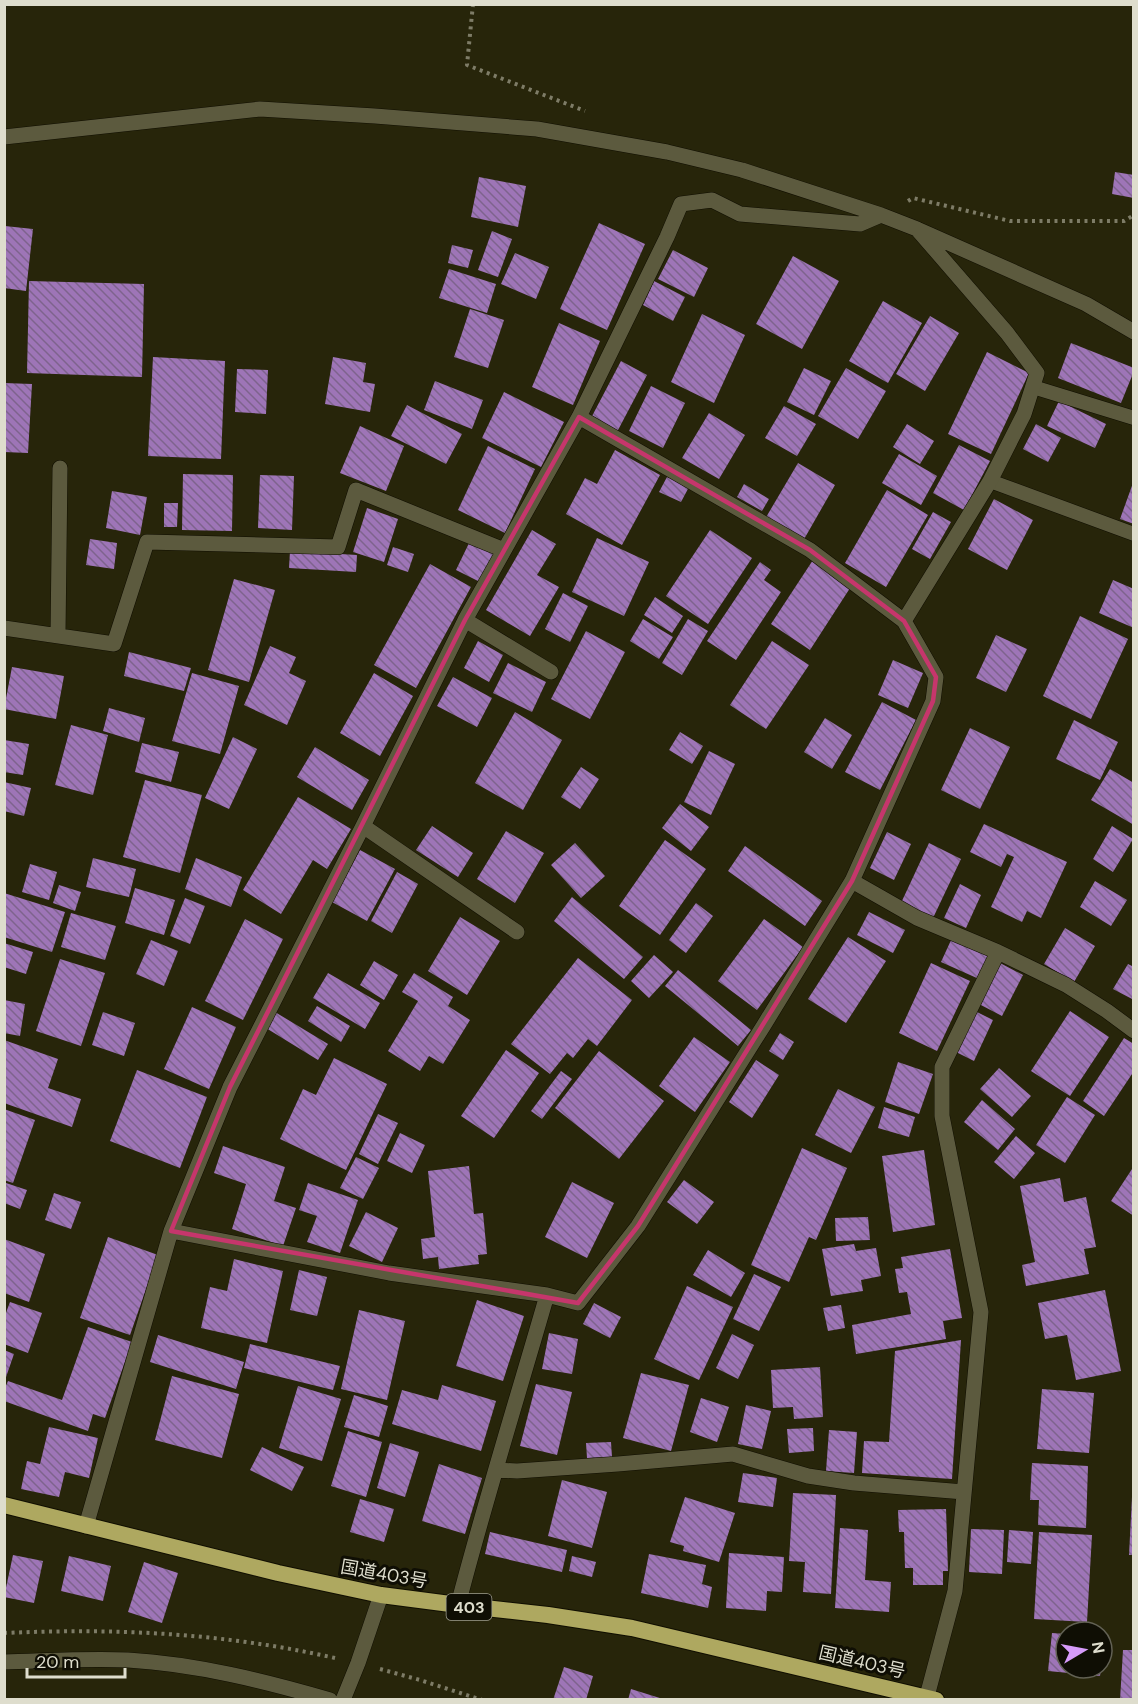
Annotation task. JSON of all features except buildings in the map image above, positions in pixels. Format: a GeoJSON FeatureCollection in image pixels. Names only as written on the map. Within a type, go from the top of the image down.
{"type":"FeatureCollection","features":[{"type":"Feature","properties":{"kind":"highway","name":"国道403号"},"geometry":{"type":"LineString","coordinates":[[4,1505],[278,1573],[381,1595],[548,1615],[632,1628],[930,1699]]}},
{"type":"Feature","properties":{"kind":"street"},"geometry":{"type":"LineString","coordinates":[[4,137],[260,109],[526,128],[667,152],[742,170],[881,215],[1086,304],[1134,332]]}},
{"type":"Feature","properties":{"kind":"street"},"geometry":{"type":"LineString","coordinates":[[86,1526],[171,1231],[230,1087],[465,621],[579,417],[681,204],[712,200],[740,214],[860,224],[881,215]]}},
{"type":"Feature","properties":{"kind":"street"},"geometry":{"type":"LineString","coordinates":[[904,621],[990,482],[1024,414],[1037,373],[1007,333],[917,229]]}},
{"type":"Feature","properties":{"kind":"street"},"geometry":{"type":"LineString","coordinates":[[171,1231],[389,1273],[547,1295],[578,1303],[638,1226],[852,881],[933,701],[936,677],[904,621],[810,550],[579,417]]}},
{"type":"Feature","properties":{"kind":"street"},"geometry":{"type":"LineString","coordinates":[[58,635],[60,468]]}},
{"type":"Feature","properties":{"kind":"street"},"geometry":{"type":"LineString","coordinates":[[4,628],[114,644],[147,542],[338,547],[356,490],[504,550]]}},
{"type":"Feature","properties":{"kind":"street"},"geometry":{"type":"LineString","coordinates":[[465,621],[551,672]]}},
{"type":"Feature","properties":{"kind":"street"},"geometry":{"type":"LineString","coordinates":[[363,826],[517,932]]}},
{"type":"Feature","properties":{"kind":"street"},"geometry":{"type":"LineString","coordinates":[[852,881],[917,918],[998,952],[1065,985],[1134,1031]]}},
{"type":"Feature","properties":{"kind":"street"},"geometry":{"type":"LineString","coordinates":[[930,1699],[955,1592],[981,1312],[942,1116],[942,1067],[998,952]]}},
{"type":"Feature","properties":{"kind":"street"},"geometry":{"type":"LineString","coordinates":[[458,1605],[479,1524],[497,1470],[547,1295]]}},
{"type":"Feature","properties":{"kind":"street"},"geometry":{"type":"LineString","coordinates":[[497,1470],[518,1471],[596,1466],[733,1454],[808,1476],[854,1484],[964,1492]]}},
{"type":"Feature","properties":{"kind":"street"},"geometry":{"type":"LineString","coordinates":[[343,1700],[381,1595]]}},
{"type":"Feature","properties":{"kind":"street"},"geometry":{"type":"LineString","coordinates":[[4,1662],[129,1660],[192,1668],[262,1681],[330,1700]]}},
{"type":"Feature","properties":{"kind":"lane"},"geometry":{"type":"LineString","coordinates":[[1033,387],[1134,418]]}},
{"type":"Feature","properties":{"kind":"lane"},"geometry":{"type":"LineString","coordinates":[[990,482],[1134,534]]}},
{"type":"Feature","properties":{"kind":"path"},"geometry":{"type":"LineString","coordinates":[[473,4],[467,65],[596,115]]}},
{"type":"Feature","properties":{"kind":"path"},"geometry":{"type":"LineString","coordinates":[[881,215],[913,198],[1010,221],[1124,221],[1134,215]]}},
{"type":"Feature","properties":{"kind":"path"},"geometry":{"type":"LineString","coordinates":[[4,1633],[67,1630],[147,1632],[285,1647],[358,1663],[482,1700]]}},
{"type":"Feature","properties":{"kind":"highlighted area"},"geometry":{"type":"Polygon","coordinates":[[[579,417],[810,550],[904,621],[936,677],[933,701],[852,881],[638,1226],[578,1303],[171,1231],[230,1087],[465,620],[579,417]]]}}]}
